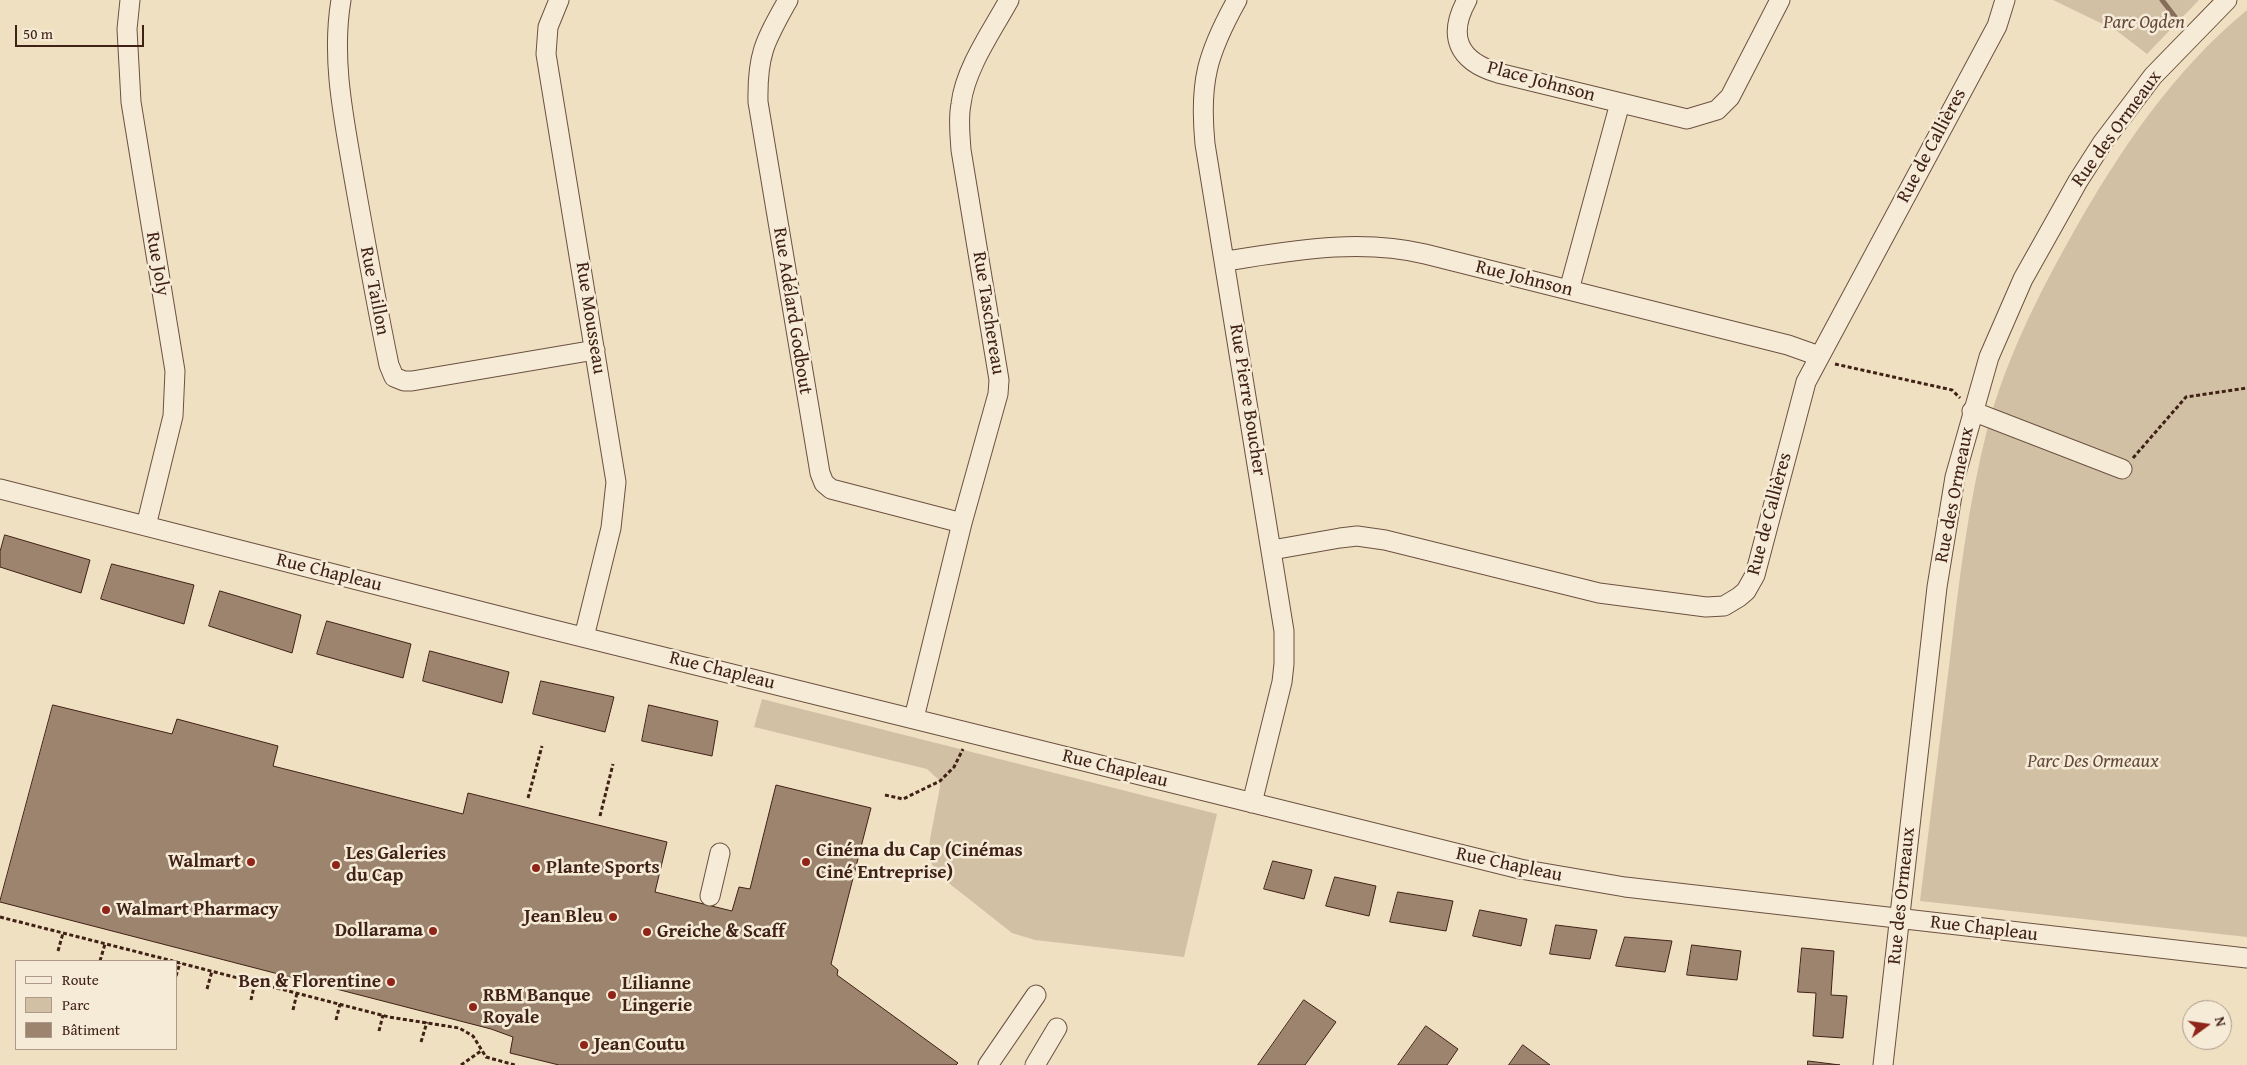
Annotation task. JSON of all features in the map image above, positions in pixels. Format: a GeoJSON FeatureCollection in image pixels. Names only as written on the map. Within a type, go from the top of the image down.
{"type":"FeatureCollection","features":[{"type":"Feature","properties":{"kind":"street","name":"Rue Joly"},"geometry":{"type":"LineString","coordinates":[[130,0],[127,29],[130,102],[175,378],[172,416],[146,526]]}},
{"type":"Feature","properties":{"kind":"street","name":"Rue Taillon"},"geometry":{"type":"LineString","coordinates":[[341,0],[337,32],[341,100],[372,285],[388,365],[394,377],[404,382],[412,381],[595,350]]}},
{"type":"Feature","properties":{"kind":"street","name":"Rue Mousseau"},"geometry":{"type":"LineString","coordinates":[[559,0],[548,27],[546,54],[614,468],[616,496],[612,528],[584,637]]}},
{"type":"Feature","properties":{"kind":"street","name":"Rue Adélard Godbout"},"geometry":{"type":"LineString","coordinates":[[788,0],[767,36],[762,50],[758,81],[758,102],[820,473],[824,483],[831,489],[962,523]]}},
{"type":"Feature","properties":{"kind":"street","name":"Rue Taschereau"},"geometry":{"type":"LineString","coordinates":[[914,718],[962,523],[994,410],[999,380],[961,150],[961,103],[968,76],[1009,0]]}},
{"type":"Feature","properties":{"kind":"street","name":"Rue Pierre Boucher"},"geometry":{"type":"LineString","coordinates":[[1237,0],[1212,51],[1206,69],[1202,97],[1205,144],[1284,631],[1282,682],[1252,803]]}},
{"type":"Feature","properties":{"kind":"street","name":"Place Johnson"},"geometry":{"type":"LineString","coordinates":[[1467,0],[1458,16],[1457,34],[1462,51],[1475,63],[1498,73],[1687,118],[1698,117],[1717,110],[1730,97],[1780,0]]}},
{"type":"Feature","properties":{"kind":"street","name":"Rue de Callières"},"geometry":{"type":"LineString","coordinates":[[1272,550],[1340,538],[1372,538],[1616,596],[1706,607],[1724,606],[1746,591],[1755,575],[1799,402],[1806,382],[1997,26],[2005,0]]}},
{"type":"Feature","properties":{"kind":"street","name":"Rue des Ormeaux"},"geometry":{"type":"LineString","coordinates":[[1883,1065],[1937,587],[1954,477],[1989,357],[2007,311],[2040,246],[2103,142],[2143,88],[2182,44],[2227,0]]}},
{"type":"Feature","properties":{"kind":"street","name":"Place Johnson"},"geometry":{"type":"LineString","coordinates":[[1569,290],[1620,103]]}},
{"type":"Feature","properties":{"kind":"street","name":"Rue Johnson"},"geometry":{"type":"LineString","coordinates":[[1225,262],[1334,246],[1388,247],[1419,252],[1788,345],[1819,356]]}},
{"type":"Feature","properties":{"kind":"street"},"geometry":{"type":"LineString","coordinates":[[1972,411],[2122,469]]}},
{"type":"Feature","properties":{"kind":"street","name":"Rue Chapleau"},"geometry":{"type":"LineString","coordinates":[[0,489],[584,637],[1252,803],[1552,875],[1634,888],[2247,958]]}},
{"type":"Feature","properties":{"kind":"street"},"geometry":{"type":"LineString","coordinates":[[710,896],[720,853]]}},
{"type":"Feature","properties":{"kind":"street"},"geometry":{"type":"LineString","coordinates":[[988,1065],[1036,995]]}},
{"type":"Feature","properties":{"kind":"street"},"geometry":{"type":"LineString","coordinates":[[1035,1065],[1057,1028]]}},
{"type":"Feature","properties":{"kind":"path"},"geometry":{"type":"LineString","coordinates":[[1819,356],[1835,364],[1952,390],[1972,411]]}},
{"type":"Feature","properties":{"kind":"path"},"geometry":{"type":"LineString","coordinates":[[2122,469],[2186,398],[2247,388]]}},
{"type":"Feature","properties":{"kind":"path"},"geometry":{"type":"LineString","coordinates":[[528,798],[542,746]]}},
{"type":"Feature","properties":{"kind":"path"},"geometry":{"type":"LineString","coordinates":[[885,795],[903,799],[940,782],[954,767],[963,748]]}},
{"type":"Feature","properties":{"kind":"path"},"geometry":{"type":"LineString","coordinates":[[600,816],[613,764]]}},
{"type":"Feature","properties":{"kind":"path"},"geometry":{"type":"LineString","coordinates":[[0,917],[168,960]]}},
{"type":"Feature","properties":{"kind":"path"},"geometry":{"type":"LineString","coordinates":[[58,951],[63,933]]}},
{"type":"Feature","properties":{"kind":"path"},"geometry":{"type":"LineString","coordinates":[[100,960],[104,944]]}},
{"type":"Feature","properties":{"kind":"path"},"geometry":{"type":"LineString","coordinates":[[146,960],[148,955]]}},
{"type":"Feature","properties":{"kind":"path"},"geometry":{"type":"LineString","coordinates":[[178,962],[383,1015],[465,1030],[473,1036],[486,1057],[498,1063],[515,1065]]}},
{"type":"Feature","properties":{"kind":"path"},"geometry":{"type":"LineString","coordinates":[[207,989],[212,971]]}},
{"type":"Feature","properties":{"kind":"path"},"geometry":{"type":"LineString","coordinates":[[251,1000],[255,982]]}},
{"type":"Feature","properties":{"kind":"path"},"geometry":{"type":"LineString","coordinates":[[293,1010],[297,993]]}},
{"type":"Feature","properties":{"kind":"path"},"geometry":{"type":"LineString","coordinates":[[336,1020],[340,1004]]}},
{"type":"Feature","properties":{"kind":"path"},"geometry":{"type":"LineString","coordinates":[[379,1032],[383,1015]]}},
{"type":"Feature","properties":{"kind":"path"},"geometry":{"type":"LineString","coordinates":[[421,1042],[426,1022]]}},
{"type":"Feature","properties":{"kind":"path"},"geometry":{"type":"LineString","coordinates":[[461,1065],[481,1051]]}},
{"type":"Feature","properties":{"kind":"green space","name":"Parc Ogden"},"geometry":{"type":"Polygon","coordinates":[[[2053,0],[2199,0],[2147,54],[2117,31],[2053,0]]]}},
{"type":"Feature","properties":{"kind":"green space","name":"Parc Des Ormeaux"},"geometry":{"type":"Polygon","coordinates":[[[2247,10],[2247,937],[1920,901],[1957,600],[1974,486],[1994,404],[2003,379],[2035,304],[2060,256],[2129,142],[2172,85],[2195,59],[2247,10]]]}},
{"type":"Feature","properties":{"kind":"green space"},"geometry":{"type":"Polygon","coordinates":[[[762,699],[1217,814],[1184,957],[1035,940],[1012,933],[936,873],[929,857],[930,839],[940,781],[927,769],[754,727],[762,699]]]}},
{"type":"Feature","properties":{"kind":"building"},"geometry":{"type":"Polygon","coordinates":[[[5,535],[90,560],[81,593],[0,567],[0,552],[5,535]]]}},
{"type":"Feature","properties":{"kind":"building"},"geometry":{"type":"Polygon","coordinates":[[[112,564],[194,585],[184,624],[101,599],[112,564]]]}},
{"type":"Feature","properties":{"kind":"building"},"geometry":{"type":"Polygon","coordinates":[[[220,591],[301,615],[292,653],[209,626],[220,591]]]}},
{"type":"Feature","properties":{"kind":"building"},"geometry":{"type":"Polygon","coordinates":[[[327,621],[411,644],[403,678],[317,654],[327,621]]]}},
{"type":"Feature","properties":{"kind":"building"},"geometry":{"type":"Polygon","coordinates":[[[430,651],[509,672],[502,703],[423,681],[430,651]]]}},
{"type":"Feature","properties":{"kind":"building"},"geometry":{"type":"Polygon","coordinates":[[[541,681],[614,697],[605,732],[533,714],[541,681]]]}},
{"type":"Feature","properties":{"kind":"building","name":"Les Galeries du Cap"},"geometry":{"type":"Polygon","coordinates":[[[53,705],[172,734],[177,719],[278,746],[273,766],[463,814],[468,793],[667,842],[655,892],[732,911],[739,887],[750,889],[776,785],[871,808],[831,964],[838,970],[837,975],[958,1063],[956,1065],[559,1065],[510,1053],[513,1037],[491,1029],[0,902],[53,705]]]}},
{"type":"Feature","properties":{"kind":"building"},"geometry":{"type":"Polygon","coordinates":[[[649,705],[718,721],[712,756],[642,741],[649,705]]]}},
{"type":"Feature","properties":{"kind":"building"},"geometry":{"type":"Polygon","coordinates":[[[1273,861],[1312,870],[1304,899],[1264,889],[1273,861]]]}},
{"type":"Feature","properties":{"kind":"building"},"geometry":{"type":"Polygon","coordinates":[[[1335,877],[1376,886],[1369,916],[1326,906],[1335,877]]]}},
{"type":"Feature","properties":{"kind":"building"},"geometry":{"type":"Polygon","coordinates":[[[1398,892],[1453,901],[1446,931],[1390,922],[1398,892]]]}},
{"type":"Feature","properties":{"kind":"building"},"geometry":{"type":"Polygon","coordinates":[[[1480,910],[1527,919],[1521,946],[1473,936],[1480,910]]]}},
{"type":"Feature","properties":{"kind":"building"},"geometry":{"type":"Polygon","coordinates":[[[1556,925],[1597,930],[1590,959],[1550,954],[1556,925]]]}},
{"type":"Feature","properties":{"kind":"building"},"geometry":{"type":"Polygon","coordinates":[[[1625,937],[1672,941],[1665,972],[1616,966],[1625,937]]]}},
{"type":"Feature","properties":{"kind":"building"},"geometry":{"type":"Polygon","coordinates":[[[1692,945],[1741,951],[1737,980],[1687,975],[1692,945]]]}},
{"type":"Feature","properties":{"kind":"building"},"geometry":{"type":"Polygon","coordinates":[[[1802,948],[1834,951],[1831,995],[1847,996],[1843,1038],[1813,1036],[1816,993],[1798,992],[1802,948]]]}},
{"type":"Feature","properties":{"kind":"building"},"geometry":{"type":"Polygon","coordinates":[[[1304,1000],[1336,1022],[1305,1065],[1258,1065],[1304,1000]]]}},
{"type":"Feature","properties":{"kind":"building"},"geometry":{"type":"Polygon","coordinates":[[[1426,1026],[1458,1049],[1447,1065],[1398,1065],[1426,1026]]]}},
{"type":"Feature","properties":{"kind":"building"},"geometry":{"type":"Polygon","coordinates":[[[1523,1045],[1550,1065],[1509,1065],[1523,1045]]]}},
{"type":"Feature","properties":{"kind":"building"},"geometry":{"type":"Polygon","coordinates":[[[1808,1061],[1840,1065],[1808,1065],[1808,1061]]]}},
{"type":"Feature","properties":{"kind":"waterway"},"geometry":{"type":"LineString","coordinates":[[2162,0],[2179,22]]}},
{"type":"Feature","properties":{"kind":"place","name":"Walmart"},"geometry":{"type":"Point","coordinates":[251,862]}},
{"type":"Feature","properties":{"kind":"place","name":"Cinéma du Cap (Cinémas Ciné Entreprise)"},"geometry":{"type":"Point","coordinates":[806,862]}},
{"type":"Feature","properties":{"kind":"place","name":"Les Galeries du Cap"},"geometry":{"type":"Point","coordinates":[336,865]}},
{"type":"Feature","properties":{"kind":"place","name":"Plante Sports"},"geometry":{"type":"Point","coordinates":[536,868]}},
{"type":"Feature","properties":{"kind":"place","name":"Walmart Pharmacy"},"geometry":{"type":"Point","coordinates":[106,910]}},
{"type":"Feature","properties":{"kind":"place","name":"Jean Bleu"},"geometry":{"type":"Point","coordinates":[613,917]}},
{"type":"Feature","properties":{"kind":"place","name":"Dollarama"},"geometry":{"type":"Point","coordinates":[433,931]}},
{"type":"Feature","properties":{"kind":"place","name":"Greiche & Scaff"},"geometry":{"type":"Point","coordinates":[647,932]}},
{"type":"Feature","properties":{"kind":"place","name":"Ben & Florentine"},"geometry":{"type":"Point","coordinates":[391,982]}},
{"type":"Feature","properties":{"kind":"place","name":"Lilianne Lingerie"},"geometry":{"type":"Point","coordinates":[612,995]}},
{"type":"Feature","properties":{"kind":"place","name":"RBM Banque Royale"},"geometry":{"type":"Point","coordinates":[473,1007]}},
{"type":"Feature","properties":{"kind":"place","name":"Jean Coutu"},"geometry":{"type":"Point","coordinates":[584,1045]}}]}
